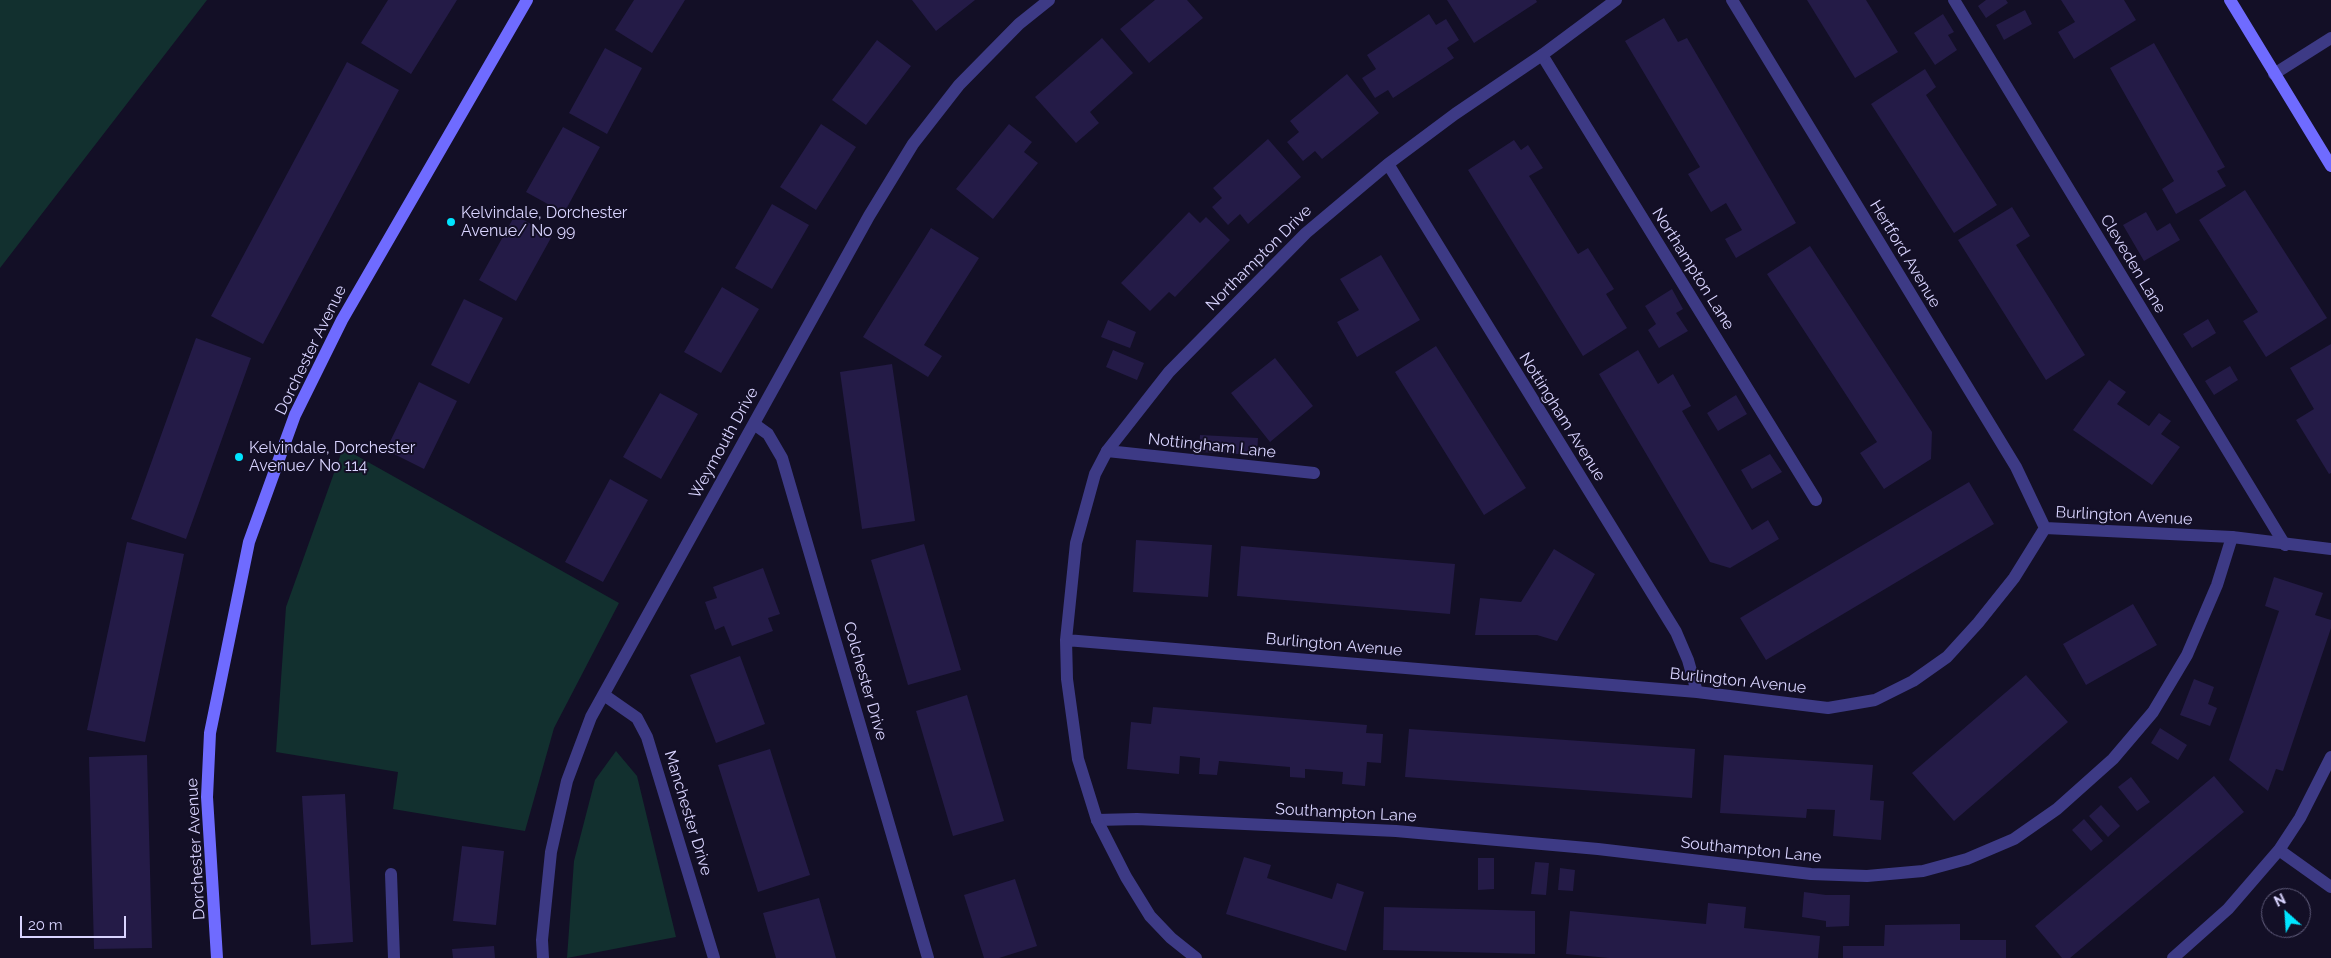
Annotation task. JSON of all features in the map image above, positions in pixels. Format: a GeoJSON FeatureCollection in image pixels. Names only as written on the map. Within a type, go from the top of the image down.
{"type":"FeatureCollection","features":[{"type":"Feature","properties":{"kind":"street","name":"Dorchester Avenue"},"geometry":{"type":"LineString","coordinates":[[217,958],[207,796],[210,733],[249,542],[295,415],[342,320],[527,0]]}},
{"type":"Feature","properties":{"kind":"street","name":"Weymouth Drive"},"geometry":{"type":"LineString","coordinates":[[543,958],[542,940],[551,852],[566,781],[591,717],[869,216],[913,144],[959,85],[1019,24],[1049,0]]}},
{"type":"Feature","properties":{"kind":"street","name":"Northampton Drive"},"geometry":{"type":"LineString","coordinates":[[1196,958],[1171,938],[1150,916],[1126,877],[1097,820],[1078,759],[1067,679],[1066,640],[1076,543],[1095,474],[1107,451],[1138,409],[1183,358],[1306,232],[1388,164],[1616,0]]}},
{"type":"Feature","properties":{"kind":"street","name":"Hertford Avenue"},"geometry":{"type":"LineString","coordinates":[[1732,0],[2016,467],[2045,528]]}},
{"type":"Feature","properties":{"kind":"street","name":"Cleveden Lane"},"geometry":{"type":"LineString","coordinates":[[1954,0],[2285,545]]}},
{"type":"Feature","properties":{"kind":"street"},"geometry":{"type":"LineString","coordinates":[[2230,0],[2331,166]]}},
{"type":"Feature","properties":{"kind":"street"},"geometry":{"type":"LineString","coordinates":[[2274,74],[2331,38]]}},
{"type":"Feature","properties":{"kind":"street","name":"Northampton Lane"},"geometry":{"type":"LineString","coordinates":[[1542,55],[1816,500]]}},
{"type":"Feature","properties":{"kind":"street","name":"Nottingham Avenue"},"geometry":{"type":"LineString","coordinates":[[1388,164],[1676,632],[1688,660],[1697,692]]}},
{"type":"Feature","properties":{"kind":"street","name":"Colchester Drive"},"geometry":{"type":"LineString","coordinates":[[754,424],[768,434],[782,458],[928,958]]}},
{"type":"Feature","properties":{"kind":"street","name":"Nottingham Lane"},"geometry":{"type":"LineString","coordinates":[[1107,451],[1314,473]]}},
{"type":"Feature","properties":{"kind":"street","name":"Burlington Avenue"},"geometry":{"type":"LineString","coordinates":[[1066,640],[1697,692],[1828,708],[1875,700],[1914,681],[1947,657],[1978,623],[2014,578],[2045,528],[2232,537],[2285,545],[2331,549]]}},
{"type":"Feature","properties":{"kind":"street","name":"Southampton Lane"},"geometry":{"type":"LineString","coordinates":[[1097,820],[1396,831],[1598,849],[1811,874],[1867,876],[1923,871],[1967,858],[2014,839],[2057,809],[2113,759],[2153,712],[2188,655],[2217,585],[2232,537]]}},
{"type":"Feature","properties":{"kind":"street","name":"Manchester Drive"},"geometry":{"type":"LineString","coordinates":[[604,694],[637,718],[647,737],[714,958]]}},
{"type":"Feature","properties":{"kind":"street"},"geometry":{"type":"LineString","coordinates":[[2173,958],[2228,909],[2279,850],[2300,818],[2331,757]]}},
{"type":"Feature","properties":{"kind":"street"},"geometry":{"type":"LineString","coordinates":[[2279,850],[2331,887]]}},
{"type":"Feature","properties":{"kind":"street"},"geometry":{"type":"LineString","coordinates":[[391,874],[394,958]]}},
{"type":"Feature","properties":{"kind":"green space"},"geometry":{"type":"Polygon","coordinates":[[[0,0],[207,0],[0,268],[0,0]]]}},
{"type":"Feature","properties":{"kind":"green space"},"geometry":{"type":"Polygon","coordinates":[[[343,448],[619,603],[554,728],[525,831],[393,809],[398,772],[276,752],[286,607],[343,448]]]}},
{"type":"Feature","properties":{"kind":"green space"},"geometry":{"type":"Polygon","coordinates":[[[616,751],[637,776],[676,937],[567,958],[574,861],[595,780],[616,751]]]}},
{"type":"Feature","properties":{"kind":"building"},"geometry":{"type":"Polygon","coordinates":[[[388,0],[457,0],[411,74],[361,43],[388,0]]]}},
{"type":"Feature","properties":{"kind":"building"},"geometry":{"type":"Polygon","coordinates":[[[634,0],[685,0],[652,53],[615,30],[634,0]]]}},
{"type":"Feature","properties":{"kind":"building"},"geometry":{"type":"Polygon","coordinates":[[[912,0],[975,0],[936,31],[912,0]]]}},
{"type":"Feature","properties":{"kind":"building"},"geometry":{"type":"Polygon","coordinates":[[[1155,0],[1187,0],[1203,18],[1149,63],[1120,29],[1155,0]]]}},
{"type":"Feature","properties":{"kind":"building"},"geometry":{"type":"Polygon","coordinates":[[[1447,0],[1536,0],[1537,2],[1474,43],[1447,0]]]}},
{"type":"Feature","properties":{"kind":"building"},"geometry":{"type":"Polygon","coordinates":[[[1807,0],[1866,0],[1898,52],[1855,78],[1807,0]]]}},
{"type":"Feature","properties":{"kind":"building"},"geometry":{"type":"Polygon","coordinates":[[[1986,0],[2006,0],[2008,3],[1986,18],[1978,6],[1986,0]]]}},
{"type":"Feature","properties":{"kind":"building"},"geometry":{"type":"Polygon","coordinates":[[[2061,0],[2124,0],[2136,20],[2074,59],[2058,32],[2075,22],[2061,0]]]}},
{"type":"Feature","properties":{"kind":"building"},"geometry":{"type":"Polygon","coordinates":[[[2025,10],[2032,24],[2004,40],[1996,25],[2025,10]]]}},
{"type":"Feature","properties":{"kind":"building"},"geometry":{"type":"Polygon","coordinates":[[[1429,14],[1436,25],[1446,19],[1459,40],[1447,48],[1454,58],[1393,98],[1388,90],[1375,98],[1362,78],[1376,69],[1367,55],[1429,14]]]}},
{"type":"Feature","properties":{"kind":"building"},"geometry":{"type":"Polygon","coordinates":[[[1943,14],[1954,32],[1948,35],[1957,50],[1935,65],[1914,33],[1943,14]]]}},
{"type":"Feature","properties":{"kind":"building"},"geometry":{"type":"Polygon","coordinates":[[[1664,18],[1678,42],[1687,38],[1796,223],[1736,258],[1725,239],[1742,230],[1726,203],[1711,212],[1688,174],[1700,167],[1625,41],[1664,18]]]}},
{"type":"Feature","properties":{"kind":"building"},"geometry":{"type":"Polygon","coordinates":[[[1102,38],[1133,73],[1090,112],[1099,123],[1076,143],[1035,97],[1102,38]]]}},
{"type":"Feature","properties":{"kind":"building"},"geometry":{"type":"Polygon","coordinates":[[[877,40],[911,66],[866,125],[832,100],[877,40]]]}},
{"type":"Feature","properties":{"kind":"building"},"geometry":{"type":"Polygon","coordinates":[[[2154,43],[2225,167],[2217,171],[2226,186],[2176,214],[2162,189],[2174,181],[2110,68],[2154,43]]]}},
{"type":"Feature","properties":{"kind":"building"},"geometry":{"type":"Polygon","coordinates":[[[605,48],[642,68],[607,134],[569,113],[605,48]]]}},
{"type":"Feature","properties":{"kind":"building"},"geometry":{"type":"Polygon","coordinates":[[[347,62],[399,90],[263,344],[211,316],[347,62]]]}},
{"type":"Feature","properties":{"kind":"building"},"geometry":{"type":"Polygon","coordinates":[[[1925,69],[1936,87],[1926,95],[1997,205],[1954,233],[1871,104],[1925,69]]]}},
{"type":"Feature","properties":{"kind":"building"},"geometry":{"type":"Polygon","coordinates":[[[1347,74],[1379,113],[1322,159],[1315,151],[1303,161],[1287,142],[1299,132],[1290,121],[1347,74]]]}},
{"type":"Feature","properties":{"kind":"building"},"geometry":{"type":"Polygon","coordinates":[[[821,124],[856,147],[816,210],[780,187],[821,124]]]}},
{"type":"Feature","properties":{"kind":"building"},"geometry":{"type":"Polygon","coordinates":[[[1009,124],[1032,142],[1024,152],[1038,163],[993,219],[956,189],[1009,124]]]}},
{"type":"Feature","properties":{"kind":"building"},"geometry":{"type":"Polygon","coordinates":[[[563,127],[600,147],[564,213],[526,192],[563,127]]]}},
{"type":"Feature","properties":{"kind":"building"},"geometry":{"type":"Polygon","coordinates":[[[1268,139],[1301,177],[1248,224],[1240,214],[1228,225],[1212,207],[1222,198],[1213,188],[1268,139]]]}},
{"type":"Feature","properties":{"kind":"building"},"geometry":{"type":"Polygon","coordinates":[[[1514,140],[1521,150],[1528,145],[1543,168],[1529,176],[1578,254],[1588,248],[1614,289],[1606,294],[1627,328],[1583,356],[1468,170],[1514,140]]]}},
{"type":"Feature","properties":{"kind":"building"},"geometry":{"type":"Polygon","coordinates":[[[2245,190],[2327,318],[2266,357],[2243,321],[2258,312],[2199,220],[2245,190]]]}},
{"type":"Feature","properties":{"kind":"building"},"geometry":{"type":"Polygon","coordinates":[[[772,204],[809,225],[772,289],[735,268],[772,204]]]}},
{"type":"Feature","properties":{"kind":"building"},"geometry":{"type":"Polygon","coordinates":[[[2012,207],[2030,236],[2016,245],[2085,355],[2046,380],[1958,240],[2012,207]]]}},
{"type":"Feature","properties":{"kind":"building"},"geometry":{"type":"Polygon","coordinates":[[[1189,212],[1200,223],[1206,217],[1230,240],[1175,297],[1169,292],[1150,311],[1121,283],[1189,212]]]}},
{"type":"Feature","properties":{"kind":"building"},"geometry":{"type":"Polygon","coordinates":[[[2146,212],[2157,231],[2170,223],[2180,240],[2144,261],[2123,225],[2146,212]]]}},
{"type":"Feature","properties":{"kind":"building"},"geometry":{"type":"Polygon","coordinates":[[[515,215],[552,236],[516,301],[479,280],[515,215]]]}},
{"type":"Feature","properties":{"kind":"building"},"geometry":{"type":"Polygon","coordinates":[[[931,228],[979,258],[924,345],[942,356],[928,377],[863,337],[931,228]]]}},
{"type":"Feature","properties":{"kind":"building"},"geometry":{"type":"Polygon","coordinates":[[[1810,246],[1932,432],[1931,459],[1884,489],[1860,453],[1877,442],[1767,274],[1810,246]]]}},
{"type":"Feature","properties":{"kind":"building"},"geometry":{"type":"Polygon","coordinates":[[[1381,255],[1420,320],[1357,357],[1337,322],[1359,310],[1340,279],[1381,255]]]}},
{"type":"Feature","properties":{"kind":"building"},"geometry":{"type":"Polygon","coordinates":[[[722,287],[759,309],[721,373],[684,352],[722,287]]]}},
{"type":"Feature","properties":{"kind":"building"},"geometry":{"type":"Polygon","coordinates":[[[1672,289],[1683,309],[1676,313],[1688,331],[1659,348],[1648,330],[1656,324],[1645,306],[1672,289]]]}},
{"type":"Feature","properties":{"kind":"building"},"geometry":{"type":"Polygon","coordinates":[[[464,299],[503,318],[469,384],[431,365],[464,299]]]}},
{"type":"Feature","properties":{"kind":"building"},"geometry":{"type":"Polygon","coordinates":[[[2208,319],[2216,333],[2192,348],[2183,334],[2208,319]]]}},
{"type":"Feature","properties":{"kind":"building"},"geometry":{"type":"Polygon","coordinates":[[[1108,320],[1136,332],[1130,348],[1101,337],[1108,320]]]}},
{"type":"Feature","properties":{"kind":"building"},"geometry":{"type":"Polygon","coordinates":[[[196,338],[251,358],[186,539],[131,519],[196,338]]]}},
{"type":"Feature","properties":{"kind":"building"},"geometry":{"type":"Polygon","coordinates":[[[2331,344],[2331,473],[2329,474],[2296,420],[2314,409],[2290,368],[2331,344]]]}},
{"type":"Feature","properties":{"kind":"building"},"geometry":{"type":"Polygon","coordinates":[[[1436,346],[1526,488],[1484,515],[1395,372],[1436,346]]]}},
{"type":"Feature","properties":{"kind":"building"},"geometry":{"type":"Polygon","coordinates":[[[1113,350],[1144,363],[1137,380],[1106,367],[1113,350]]]}},
{"type":"Feature","properties":{"kind":"building"},"geometry":{"type":"Polygon","coordinates":[[[1638,350],[1658,384],[1673,374],[1691,406],[1682,411],[1752,530],[1768,520],[1779,539],[1730,568],[1710,562],[1599,374],[1638,350]]]}},
{"type":"Feature","properties":{"kind":"building"},"geometry":{"type":"Polygon","coordinates":[[[1275,358],[1313,406],[1270,442],[1231,393],[1275,358]]]}},
{"type":"Feature","properties":{"kind":"building"},"geometry":{"type":"Polygon","coordinates":[[[892,364],[915,521],[862,529],[840,372],[892,364]]]}},
{"type":"Feature","properties":{"kind":"building"},"geometry":{"type":"Polygon","coordinates":[[[2230,366],[2238,380],[2214,395],[2205,381],[2230,366]]]}},
{"type":"Feature","properties":{"kind":"building"},"geometry":{"type":"Polygon","coordinates":[[[2109,380],[2126,392],[2117,404],[2149,426],[2159,413],[2171,421],[2161,434],[2180,447],[2152,485],[2073,430],[2109,380]]]}},
{"type":"Feature","properties":{"kind":"building"},"geometry":{"type":"Polygon","coordinates":[[[419,382],[457,401],[424,469],[386,450],[419,382]]]}},
{"type":"Feature","properties":{"kind":"building"},"geometry":{"type":"Polygon","coordinates":[[[660,393],[698,414],[661,479],[623,457],[660,393]]]}},
{"type":"Feature","properties":{"kind":"building"},"geometry":{"type":"Polygon","coordinates":[[[1736,395],[1747,414],[1718,431],[1707,413],[1736,395]]]}},
{"type":"Feature","properties":{"kind":"building"},"geometry":{"type":"Polygon","coordinates":[[[1200,435],[1258,438],[1257,455],[1199,452],[1200,435]]]}},
{"type":"Feature","properties":{"kind":"building"},"geometry":{"type":"Polygon","coordinates":[[[1770,454],[1782,472],[1752,489],[1741,470],[1770,454]]]}},
{"type":"Feature","properties":{"kind":"building"},"geometry":{"type":"Polygon","coordinates":[[[610,479],[648,500],[603,582],[565,562],[610,479]]]}},
{"type":"Feature","properties":{"kind":"building"},"geometry":{"type":"Polygon","coordinates":[[[1969,482],[1994,524],[1766,660],[1740,618],[1969,482]]]}},
{"type":"Feature","properties":{"kind":"building"},"geometry":{"type":"Polygon","coordinates":[[[1136,540],[1212,545],[1208,597],[1133,592],[1136,540]]]}},
{"type":"Feature","properties":{"kind":"building"},"geometry":{"type":"Polygon","coordinates":[[[127,542],[184,554],[145,742],[87,730],[127,542]]]}},
{"type":"Feature","properties":{"kind":"building"},"geometry":{"type":"Polygon","coordinates":[[[924,544],[961,670],[908,685],[871,560],[924,544]]]}},
{"type":"Feature","properties":{"kind":"building"},"geometry":{"type":"Polygon","coordinates":[[[1241,546],[1455,564],[1450,614],[1237,596],[1241,546]]]}},
{"type":"Feature","properties":{"kind":"building"},"geometry":{"type":"Polygon","coordinates":[[[1554,549],[1595,574],[1557,641],[1537,635],[1475,635],[1480,598],[1521,602],[1554,549]]]}},
{"type":"Feature","properties":{"kind":"building"},"geometry":{"type":"Polygon","coordinates":[[[763,568],[780,614],[768,618],[773,631],[732,646],[724,626],[715,630],[705,602],[717,598],[713,587],[763,568]]]}},
{"type":"Feature","properties":{"kind":"building"},"geometry":{"type":"Polygon","coordinates":[[[2274,577],[2323,593],[2315,615],[2331,620],[2331,628],[2283,771],[2276,769],[2268,791],[2229,760],[2279,611],[2265,606],[2274,577]]]}},
{"type":"Feature","properties":{"kind":"building"},"geometry":{"type":"Polygon","coordinates":[[[2133,604],[2157,645],[2086,685],[2063,644],[2133,604]]]}},
{"type":"Feature","properties":{"kind":"building"},"geometry":{"type":"Polygon","coordinates":[[[740,656],[765,724],[716,743],[690,675],[740,656]]]}},
{"type":"Feature","properties":{"kind":"building"},"geometry":{"type":"Polygon","coordinates":[[[2026,675],[2068,722],[1954,821],[1912,773],[2026,675]]]}},
{"type":"Feature","properties":{"kind":"building"},"geometry":{"type":"Polygon","coordinates":[[[2194,679],[2214,687],[2208,704],[2217,708],[2210,726],[2180,715],[2194,679]]]}},
{"type":"Feature","properties":{"kind":"building"},"geometry":{"type":"Polygon","coordinates":[[[967,695],[1004,821],[953,836],[916,711],[967,695]]]}},
{"type":"Feature","properties":{"kind":"building"},"geometry":{"type":"Polygon","coordinates":[[[1153,707],[1367,725],[1366,733],[1383,734],[1381,763],[1367,762],[1365,786],[1342,784],[1343,772],[1305,769],[1305,778],[1290,777],[1290,767],[1219,761],[1217,775],[1199,774],[1200,758],[1180,756],[1179,774],[1127,769],[1131,722],[1151,724],[1153,707]]]}},
{"type":"Feature","properties":{"kind":"building"},"geometry":{"type":"Polygon","coordinates":[[[2160,728],[2187,745],[2178,760],[2151,743],[2160,728]]]}},
{"type":"Feature","properties":{"kind":"building"},"geometry":{"type":"Polygon","coordinates":[[[1409,729],[1695,749],[1692,798],[1405,777],[1409,729]]]}},
{"type":"Feature","properties":{"kind":"building"},"geometry":{"type":"Polygon","coordinates":[[[770,749],[810,875],[758,892],[718,765],[770,749]]]}},
{"type":"Feature","properties":{"kind":"building"},"geometry":{"type":"Polygon","coordinates":[[[147,755],[152,948],[94,949],[89,757],[147,755]]]}},
{"type":"Feature","properties":{"kind":"building"},"geometry":{"type":"Polygon","coordinates":[[[1724,755],[1873,765],[1870,800],[1884,801],[1881,840],[1833,836],[1835,810],[1807,809],[1806,818],[1720,813],[1724,755]]]}},
{"type":"Feature","properties":{"kind":"building"},"geometry":{"type":"Polygon","coordinates":[[[2214,776],[2244,812],[2070,958],[2062,958],[2035,926],[2214,776]]]}},
{"type":"Feature","properties":{"kind":"building"},"geometry":{"type":"Polygon","coordinates":[[[2131,777],[2150,802],[2137,811],[2118,787],[2131,777]]]}},
{"type":"Feature","properties":{"kind":"building"},"geometry":{"type":"Polygon","coordinates":[[[345,794],[353,942],[311,945],[302,796],[345,794]]]}},
{"type":"Feature","properties":{"kind":"building"},"geometry":{"type":"Polygon","coordinates":[[[2101,805],[2120,826],[2108,837],[2089,816],[2101,805]]]}},
{"type":"Feature","properties":{"kind":"building"},"geometry":{"type":"Polygon","coordinates":[[[2084,819],[2103,841],[2091,851],[2072,830],[2084,819]]]}},
{"type":"Feature","properties":{"kind":"building"},"geometry":{"type":"Polygon","coordinates":[[[462,846],[504,851],[496,925],[453,921],[462,846]]]}},
{"type":"Feature","properties":{"kind":"building"},"geometry":{"type":"Polygon","coordinates":[[[1244,857],[1271,865],[1267,878],[1332,899],[1337,883],[1364,892],[1346,951],[1226,914],[1244,857]]]}},
{"type":"Feature","properties":{"kind":"building"},"geometry":{"type":"Polygon","coordinates":[[[1478,858],[1494,858],[1494,889],[1478,890],[1478,858]]]}},
{"type":"Feature","properties":{"kind":"building"},"geometry":{"type":"Polygon","coordinates":[[[1535,862],[1549,863],[1546,895],[1531,894],[1535,862]]]}},
{"type":"Feature","properties":{"kind":"building"},"geometry":{"type":"Polygon","coordinates":[[[1560,868],[1575,870],[1573,891],[1558,890],[1560,868]]]}},
{"type":"Feature","properties":{"kind":"building"},"geometry":{"type":"Polygon","coordinates":[[[1015,879],[1037,946],[999,958],[984,958],[964,895],[1015,879]]]}},
{"type":"Feature","properties":{"kind":"building"},"geometry":{"type":"Polygon","coordinates":[[[1804,892],[1826,895],[1850,895],[1849,926],[1826,927],[1826,921],[1802,917],[1804,892]]]}},
{"type":"Feature","properties":{"kind":"building"},"geometry":{"type":"Polygon","coordinates":[[[819,898],[836,958],[776,958],[763,913],[819,898]]]}},
{"type":"Feature","properties":{"kind":"building"},"geometry":{"type":"Polygon","coordinates":[[[1708,903],[1746,907],[1744,928],[1820,936],[1818,958],[1609,958],[1566,954],[1570,911],[1706,924],[1708,903]]]}},
{"type":"Feature","properties":{"kind":"building"},"geometry":{"type":"Polygon","coordinates":[[[1384,907],[1535,911],[1535,954],[1383,950],[1384,907]]]}},
{"type":"Feature","properties":{"kind":"building"},"geometry":{"type":"Polygon","coordinates":[[[1960,924],[1960,940],[2006,940],[2006,958],[1843,958],[1843,946],[1884,946],[1885,925],[1960,924]]]}},
{"type":"Feature","properties":{"kind":"building"},"geometry":{"type":"Polygon","coordinates":[[[494,946],[495,958],[453,958],[452,949],[494,946]]]}},
{"type":"Feature","properties":{"kind":"place","name":"Kelvindale, Dorchester Avenue/ No 99"},"geometry":{"type":"Point","coordinates":[451,222]}},
{"type":"Feature","properties":{"kind":"place","name":"Kelvindale, Dorchester Avenue/ No 114"},"geometry":{"type":"Point","coordinates":[239,457]}}]}
